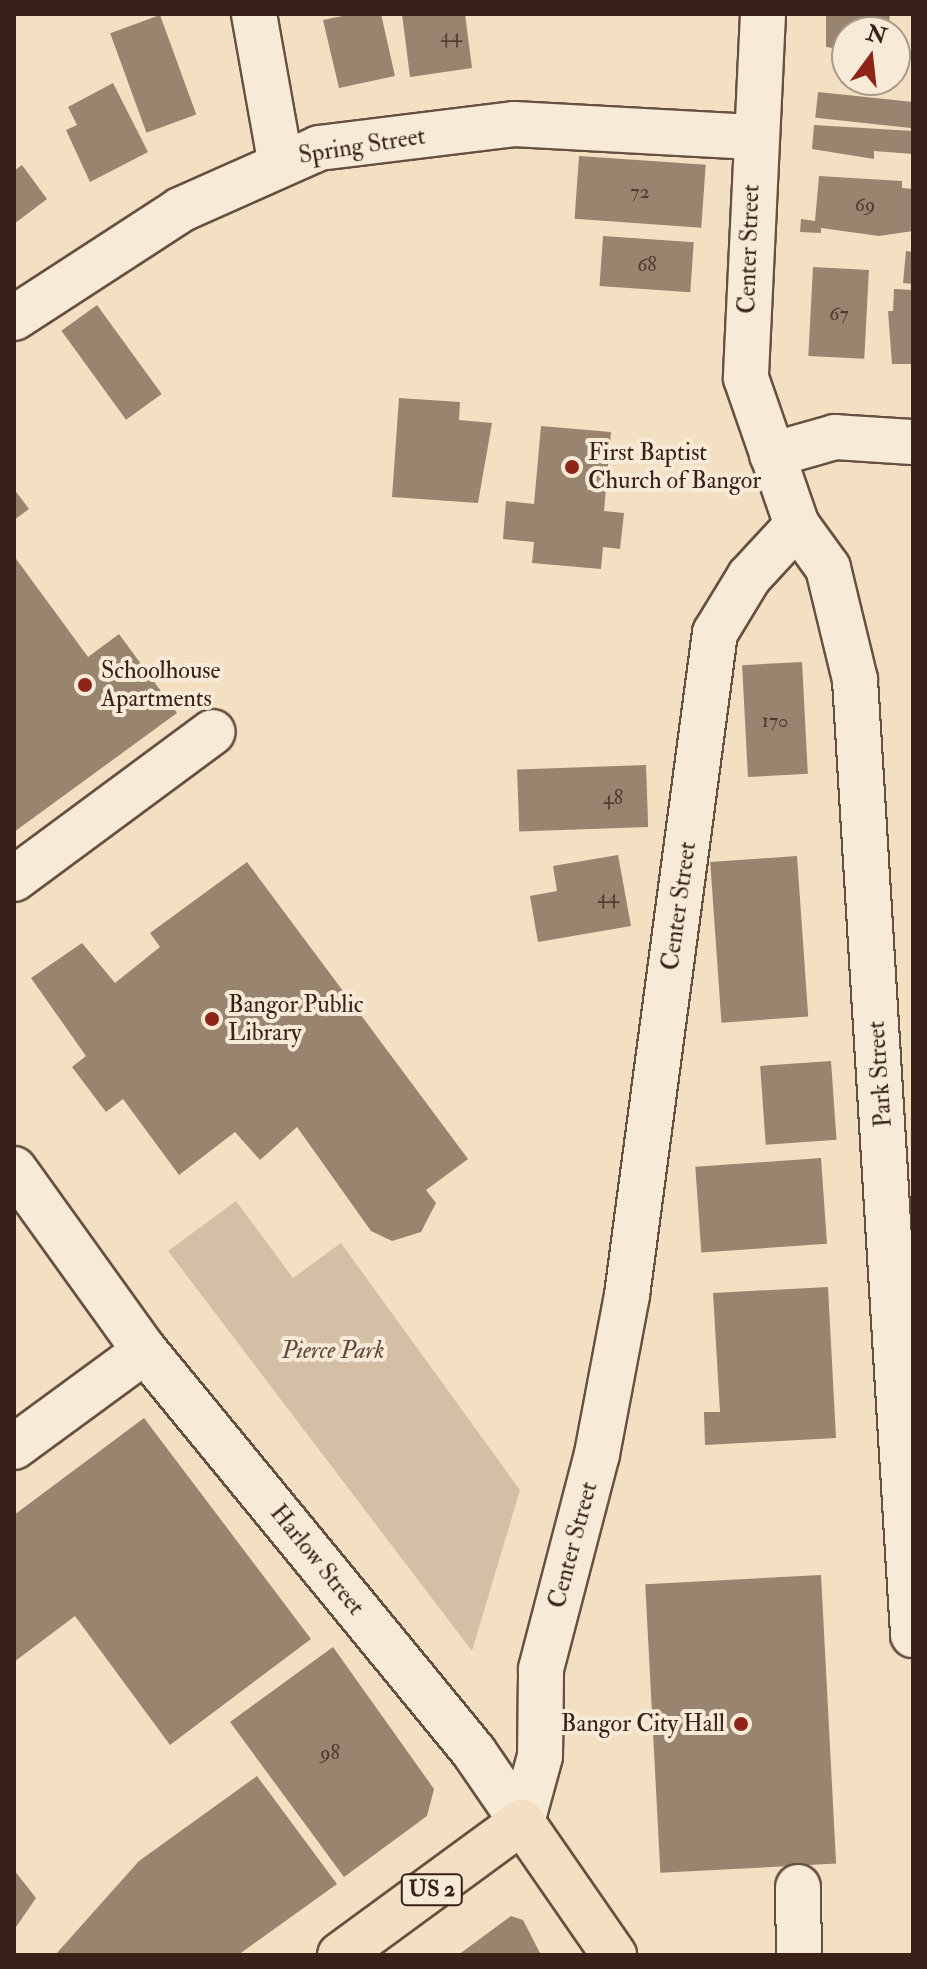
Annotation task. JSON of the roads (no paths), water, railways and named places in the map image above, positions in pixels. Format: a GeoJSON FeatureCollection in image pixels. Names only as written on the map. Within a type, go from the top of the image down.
{"type":"FeatureCollection","features":[{"type":"Feature","properties":{"kind":"main road","name":"US 2"},"geometry":{"type":"LineString","coordinates":[[340,1955],[522,1822]]}},
{"type":"Feature","properties":{"kind":"main road","name":"Harlow Street"},"geometry":{"type":"LineString","coordinates":[[522,1822],[614,1955]]}},
{"type":"Feature","properties":{"kind":"street"},"geometry":{"type":"LineString","coordinates":[[254,14],[280,160]]}},
{"type":"Feature","properties":{"kind":"street","name":"Center Street"},"geometry":{"type":"LineString","coordinates":[[522,1822],[540,1756],[541,1669],[597,1454],[627,1295],[715,633],[749,577],[797,525],[746,378],[753,137],[763,14]]}},
{"type":"Feature","properties":{"kind":"street","name":"Spring Street"},"geometry":{"type":"LineString","coordinates":[[14,318],[180,210],[280,160],[319,148],[514,124],[753,137]]}},
{"type":"Feature","properties":{"kind":"street"},"geometry":{"type":"LineString","coordinates":[[772,455],[835,437],[913,442]]}},
{"type":"Feature","properties":{"kind":"street","name":"Park Street"},"geometry":{"type":"LineString","coordinates":[[797,525],[828,568],[855,680],[903,1274],[913,1635]]}},
{"type":"Feature","properties":{"kind":"street"},"geometry":{"type":"LineString","coordinates":[[14,879],[213,732]]}},
{"type":"Feature","properties":{"kind":"street","name":"Harlow Street"},"geometry":{"type":"LineString","coordinates":[[14,1169],[145,1351],[474,1752],[522,1822]]}},
{"type":"Feature","properties":{"kind":"street"},"geometry":{"type":"LineString","coordinates":[[14,1447],[145,1351]]}},
{"type":"Feature","properties":{"kind":"street"},"geometry":{"type":"LineString","coordinates":[[798,1887],[799,1955]]}},
{"type":"Feature","properties":{"kind":"place","name":"First Baptist Church of Bangor"},"geometry":{"type":"Point","coordinates":[572,467]}},
{"type":"Feature","properties":{"kind":"place","name":"Schoolhouse Apartments"},"geometry":{"type":"Point","coordinates":[85,685]}},
{"type":"Feature","properties":{"kind":"place","name":"Bangor Public Library"},"geometry":{"type":"Point","coordinates":[212,1019]}},
{"type":"Feature","properties":{"kind":"place","name":"Bangor City Hall"},"geometry":{"type":"Point","coordinates":[741,1724]}},
{"type":"Feature","properties":{"kind":"park label","name":"Pierce Park"},"geometry":{"type":"Point","coordinates":[333,1351]}}]}
